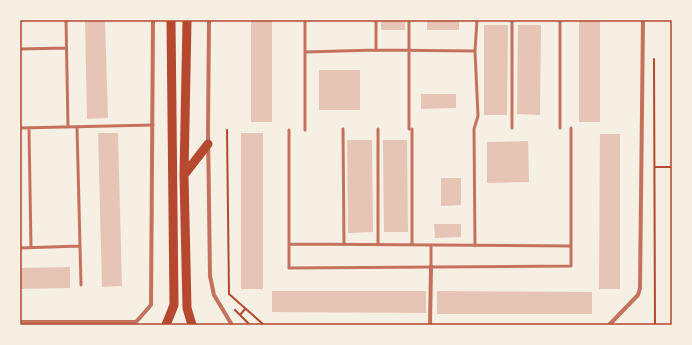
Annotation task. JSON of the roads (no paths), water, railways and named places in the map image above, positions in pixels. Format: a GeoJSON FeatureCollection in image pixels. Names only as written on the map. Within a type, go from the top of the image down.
{"type":"FeatureCollection","features":[{"type":"Feature","properties":{"kind":"main road"},"geometry":{"type":"LineString","coordinates":[[166,325],[174,305],[171,20]]}},
{"type":"Feature","properties":{"kind":"main road"},"geometry":{"type":"LineString","coordinates":[[187,20],[184,175],[187,308],[192,325]]}},
{"type":"Feature","properties":{"kind":"main road"},"geometry":{"type":"LineString","coordinates":[[184,175],[208,144]]}},
{"type":"Feature","properties":{"kind":"street"},"geometry":{"type":"LineString","coordinates":[[20,322],[136,322],[151,306],[153,20]]}},
{"type":"Feature","properties":{"kind":"street"},"geometry":{"type":"LineString","coordinates":[[209,20],[208,144],[210,276],[214,295],[232,325]]}},
{"type":"Feature","properties":{"kind":"street"},"geometry":{"type":"LineString","coordinates":[[609,325],[638,296],[640,288],[643,20]]}},
{"type":"Feature","properties":{"kind":"street"},"geometry":{"type":"LineString","coordinates":[[430,325],[431,267]]}},
{"type":"Feature","properties":{"kind":"lane"},"geometry":{"type":"LineString","coordinates":[[66,20],[68,127]]}},
{"type":"Feature","properties":{"kind":"lane"},"geometry":{"type":"LineString","coordinates":[[305,20],[305,130]]}},
{"type":"Feature","properties":{"kind":"lane"},"geometry":{"type":"LineString","coordinates":[[376,20],[376,50]]}},
{"type":"Feature","properties":{"kind":"lane"},"geometry":{"type":"LineString","coordinates":[[409,20],[412,245]]}},
{"type":"Feature","properties":{"kind":"lane"},"geometry":{"type":"LineString","coordinates":[[475,246],[474,128],[478,116],[475,51],[477,20]]}},
{"type":"Feature","properties":{"kind":"lane"},"geometry":{"type":"LineString","coordinates":[[512,20],[512,128]]}},
{"type":"Feature","properties":{"kind":"lane"},"geometry":{"type":"LineString","coordinates":[[560,20],[560,128]]}},
{"type":"Feature","properties":{"kind":"lane"},"geometry":{"type":"LineString","coordinates":[[20,49],[66,48]]}},
{"type":"Feature","properties":{"kind":"lane"},"geometry":{"type":"LineString","coordinates":[[305,52],[376,50],[475,51]]}},
{"type":"Feature","properties":{"kind":"lane"},"geometry":{"type":"LineString","coordinates":[[20,128],[153,125]]}},
{"type":"Feature","properties":{"kind":"lane"},"geometry":{"type":"LineString","coordinates":[[78,127],[81,285]]}},
{"type":"Feature","properties":{"kind":"lane"},"geometry":{"type":"LineString","coordinates":[[29,128],[31,248]]}},
{"type":"Feature","properties":{"kind":"lane"},"geometry":{"type":"LineString","coordinates":[[289,130],[289,268],[431,267],[571,266],[571,128]]}},
{"type":"Feature","properties":{"kind":"lane"},"geometry":{"type":"LineString","coordinates":[[378,129],[378,245]]}},
{"type":"Feature","properties":{"kind":"lane"},"geometry":{"type":"LineString","coordinates":[[343,130],[344,244]]}},
{"type":"Feature","properties":{"kind":"lane"},"geometry":{"type":"LineString","coordinates":[[289,244],[571,246]]}},
{"type":"Feature","properties":{"kind":"lane"},"geometry":{"type":"LineString","coordinates":[[431,245],[431,267]]}},
{"type":"Feature","properties":{"kind":"lane"},"geometry":{"type":"LineString","coordinates":[[20,248],[80,246]]}}]}
